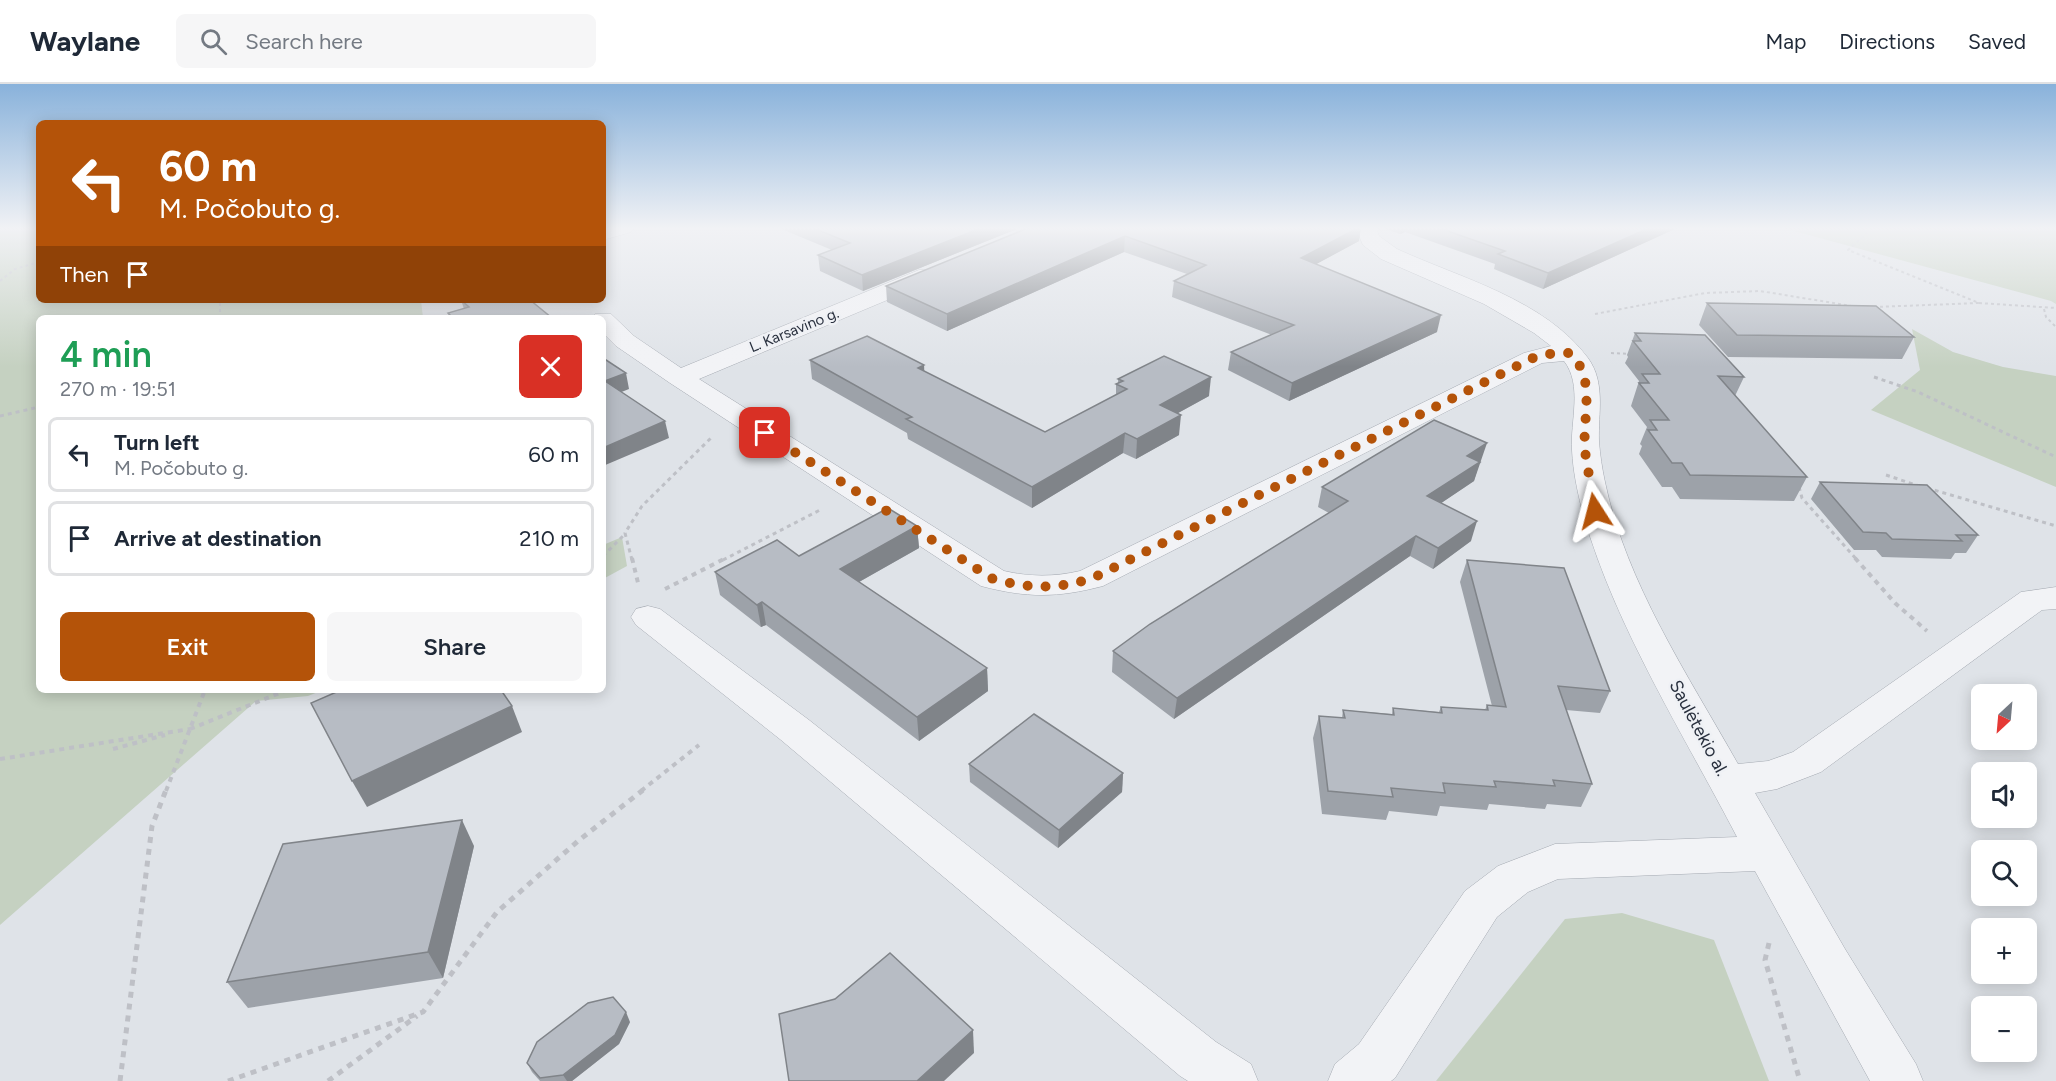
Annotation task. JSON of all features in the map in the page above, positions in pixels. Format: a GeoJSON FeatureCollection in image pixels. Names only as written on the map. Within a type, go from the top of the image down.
{"type":"FeatureCollection","features":[{"type":"Feature","properties":{"kind":"street","name":"L. Karsavino g."},"geometry":{"type":"LineString","coordinates":[[679,378],[926,275]]}},
{"type":"Feature","properties":{"kind":"street","name":"Saulėtekio al."},"geometry":{"type":"LineString","coordinates":[[1435,275],[1511,309],[1536,324],[1570,353],[1584,371],[1587,391],[1585,449],[1595,511],[1621,575],[1773,869],[1898,1081]]}},
{"type":"Feature","properties":{"kind":"street"},"geometry":{"type":"LineString","coordinates":[[606,321],[624,341],[679,378],[993,579],[1023,587],[1060,587],[1091,579],[1533,358],[1548,354],[1570,353]]}},
{"type":"Feature","properties":{"kind":"street"},"geometry":{"type":"LineString","coordinates":[[1726,778],[1761,779],[1784,774],[1807,762],[2032,600],[2056,598]]}},
{"type":"Feature","properties":{"kind":"street"},"geometry":{"type":"LineString","coordinates":[[646,608],[1198,1059],[1233,1081]]}},
{"type":"Feature","properties":{"kind":"street"},"geometry":{"type":"LineString","coordinates":[[1353,1081],[1377,1062],[1481,904],[1513,879],[1555,862],[1773,869]]}},
{"type":"Feature","properties":{"kind":"path"},"geometry":{"type":"LineString","coordinates":[[1909,275],[1979,303]]}},
{"type":"Feature","properties":{"kind":"path"},"geometry":{"type":"LineString","coordinates":[[1595,314],[1706,293],[1760,291],[1866,308],[1979,303],[2056,308]]}},
{"type":"Feature","properties":{"kind":"path"},"geometry":{"type":"LineString","coordinates":[[2044,309],[2046,317],[2056,327]]}},
{"type":"Feature","properties":{"kind":"path"},"geometry":{"type":"LineString","coordinates":[[1570,353],[1641,354]]}},
{"type":"Feature","properties":{"kind":"path"},"geometry":{"type":"LineString","coordinates":[[1874,377],[1918,393],[2056,457]]}},
{"type":"Feature","properties":{"kind":"path"},"geometry":{"type":"LineString","coordinates":[[0,416],[36,408]]}},
{"type":"Feature","properties":{"kind":"path"},"geometry":{"type":"LineString","coordinates":[[606,553],[625,533],[642,506],[711,437],[745,420]]}},
{"type":"Feature","properties":{"kind":"path"},"geometry":{"type":"LineString","coordinates":[[1886,475],[2056,526]]}},
{"type":"Feature","properties":{"kind":"path"},"geometry":{"type":"LineString","coordinates":[[1797,479],[1802,498],[1895,603],[1954,655]]}},
{"type":"Feature","properties":{"kind":"path"},"geometry":{"type":"LineString","coordinates":[[625,533],[646,608],[856,491]]}},
{"type":"Feature","properties":{"kind":"path"},"geometry":{"type":"LineString","coordinates":[[120,1081],[152,826],[204,693]]}},
{"type":"Feature","properties":{"kind":"path"},"geometry":{"type":"LineString","coordinates":[[112,748],[190,729],[280,693]]}},
{"type":"Feature","properties":{"kind":"path"},"geometry":{"type":"LineString","coordinates":[[0,759],[190,729]]}},
{"type":"Feature","properties":{"kind":"path"},"geometry":{"type":"LineString","coordinates":[[328,1081],[423,1012],[497,912],[578,841],[699,746]]}},
{"type":"Feature","properties":{"kind":"path"},"geometry":{"type":"LineString","coordinates":[[1773,869],[1765,960],[1800,1081]]}},
{"type":"Feature","properties":{"kind":"path"},"geometry":{"type":"LineString","coordinates":[[228,1081],[423,1012]]}},
{"type":"Feature","properties":{"kind":"green space"},"geometry":{"type":"Polygon","coordinates":[[[0,275],[36,275],[36,303],[421,303],[423,315],[36,315],[36,693],[316,693],[308,696],[256,701],[0,925],[0,275]]]}},
{"type":"Feature","properties":{"kind":"green space"},"geometry":{"type":"Polygon","coordinates":[[[1954,275],[2056,275],[2056,304],[1954,275]]]}},
{"type":"Feature","properties":{"kind":"green space"},"geometry":{"type":"Polygon","coordinates":[[[1912,329],[1953,352],[2003,367],[2056,376],[2056,487],[1871,410],[1920,370],[1912,329]]]}},
{"type":"Feature","properties":{"kind":"green space"},"geometry":{"type":"Polygon","coordinates":[[[622,537],[627,566],[606,577],[606,544],[622,537]]]}},
{"type":"Feature","properties":{"kind":"green space"},"geometry":{"type":"Polygon","coordinates":[[[1622,913],[1714,940],[1769,1081],[1436,1081],[1565,919],[1622,913]]]}},
{"type":"Feature","properties":{"kind":"building"},"geometry":{"type":"Polygon","coordinates":[[[914,275],[1037,275],[947,314],[886,286],[914,275]]]}},
{"type":"Feature","properties":{"kind":"building"},"geometry":{"type":"Polygon","coordinates":[[[1187,275],[1342,275],[1441,315],[1292,383],[1231,352],[1294,325],[1174,281],[1187,275]]]}},
{"type":"Feature","properties":{"kind":"building"},"geometry":{"type":"Polygon","coordinates":[[[464,303],[534,303],[548,315],[450,315],[448,313],[469,307],[464,303]]]}},
{"type":"Feature","properties":{"kind":"building"},"geometry":{"type":"Polygon","coordinates":[[[1707,303],[1876,306],[1914,337],[1737,335],[1707,303]]]}},
{"type":"Feature","properties":{"kind":"building"},"geometry":{"type":"Polygon","coordinates":[[[1635,333],[1705,335],[1744,377],[1718,376],[1807,477],[1690,475],[1682,463],[1672,463],[1648,430],[1657,430],[1650,420],[1669,420],[1639,383],[1649,383],[1642,374],[1660,374],[1633,341],[1641,341],[1635,333]]]}},
{"type":"Feature","properties":{"kind":"building"},"geometry":{"type":"Polygon","coordinates":[[[867,336],[924,365],[918,368],[1045,432],[1127,389],[1116,384],[1123,381],[1118,379],[1164,356],[1211,377],[1160,405],[1181,415],[1137,439],[1125,433],[1032,487],[906,419],[912,417],[810,360],[867,336]]]}},
{"type":"Feature","properties":{"kind":"building"},"geometry":{"type":"Polygon","coordinates":[[[606,360],[626,373],[606,381],[606,360]]]}},
{"type":"Feature","properties":{"kind":"building"},"geometry":{"type":"Polygon","coordinates":[[[606,382],[665,421],[606,447],[606,382]]]}},
{"type":"Feature","properties":{"kind":"building"},"geometry":{"type":"Polygon","coordinates":[[[1434,420],[1487,443],[1467,456],[1480,462],[1427,496],[1477,521],[1438,548],[1416,536],[1177,698],[1113,651],[1150,624],[1348,501],[1322,487],[1434,420]]]}},
{"type":"Feature","properties":{"kind":"building"},"geometry":{"type":"Polygon","coordinates":[[[1820,482],[1927,485],[1978,535],[1956,535],[1962,541],[1892,539],[1886,533],[1863,532],[1820,482]]]}},
{"type":"Feature","properties":{"kind":"building"},"geometry":{"type":"Polygon","coordinates":[[[888,508],[917,526],[840,569],[987,668],[917,717],[762,602],[757,605],[715,572],[777,540],[799,556],[888,508]]]}},
{"type":"Feature","properties":{"kind":"building"},"geometry":{"type":"Polygon","coordinates":[[[1467,560],[1564,568],[1610,691],[1558,686],[1592,784],[1553,780],[1555,786],[1494,781],[1496,787],[1443,783],[1445,793],[1391,788],[1393,797],[1328,791],[1319,716],[1345,718],[1343,710],[1394,715],[1393,708],[1442,713],[1441,707],[1488,710],[1487,705],[1506,707],[1467,560]]]}},
{"type":"Feature","properties":{"kind":"building"},"geometry":{"type":"Polygon","coordinates":[[[334,693],[503,693],[512,706],[352,781],[311,703],[334,693]]]}},
{"type":"Feature","properties":{"kind":"building"},"geometry":{"type":"Polygon","coordinates":[[[1034,714],[1123,773],[1059,830],[969,764],[1034,714]]]}},
{"type":"Feature","properties":{"kind":"building"},"geometry":{"type":"Polygon","coordinates":[[[462,820],[428,952],[227,982],[283,844],[462,820]]]}},
{"type":"Feature","properties":{"kind":"building"},"geometry":{"type":"Polygon","coordinates":[[[890,953],[973,1030],[917,1081],[789,1081],[779,1014],[835,999],[890,953]]]}},
{"type":"Feature","properties":{"kind":"building"},"geometry":{"type":"Polygon","coordinates":[[[613,997],[626,1012],[615,1035],[563,1075],[540,1078],[527,1063],[537,1042],[588,1003],[613,997]]]}},
{"type":"Feature","properties":{"kind":"route"},"geometry":{"type":"LineString","coordinates":[[765,433],[993,579],[1023,587],[1060,587],[1091,579],[1533,358],[1548,354],[1570,353],[1584,371],[1587,391],[1585,449],[1595,511]]}}]}
